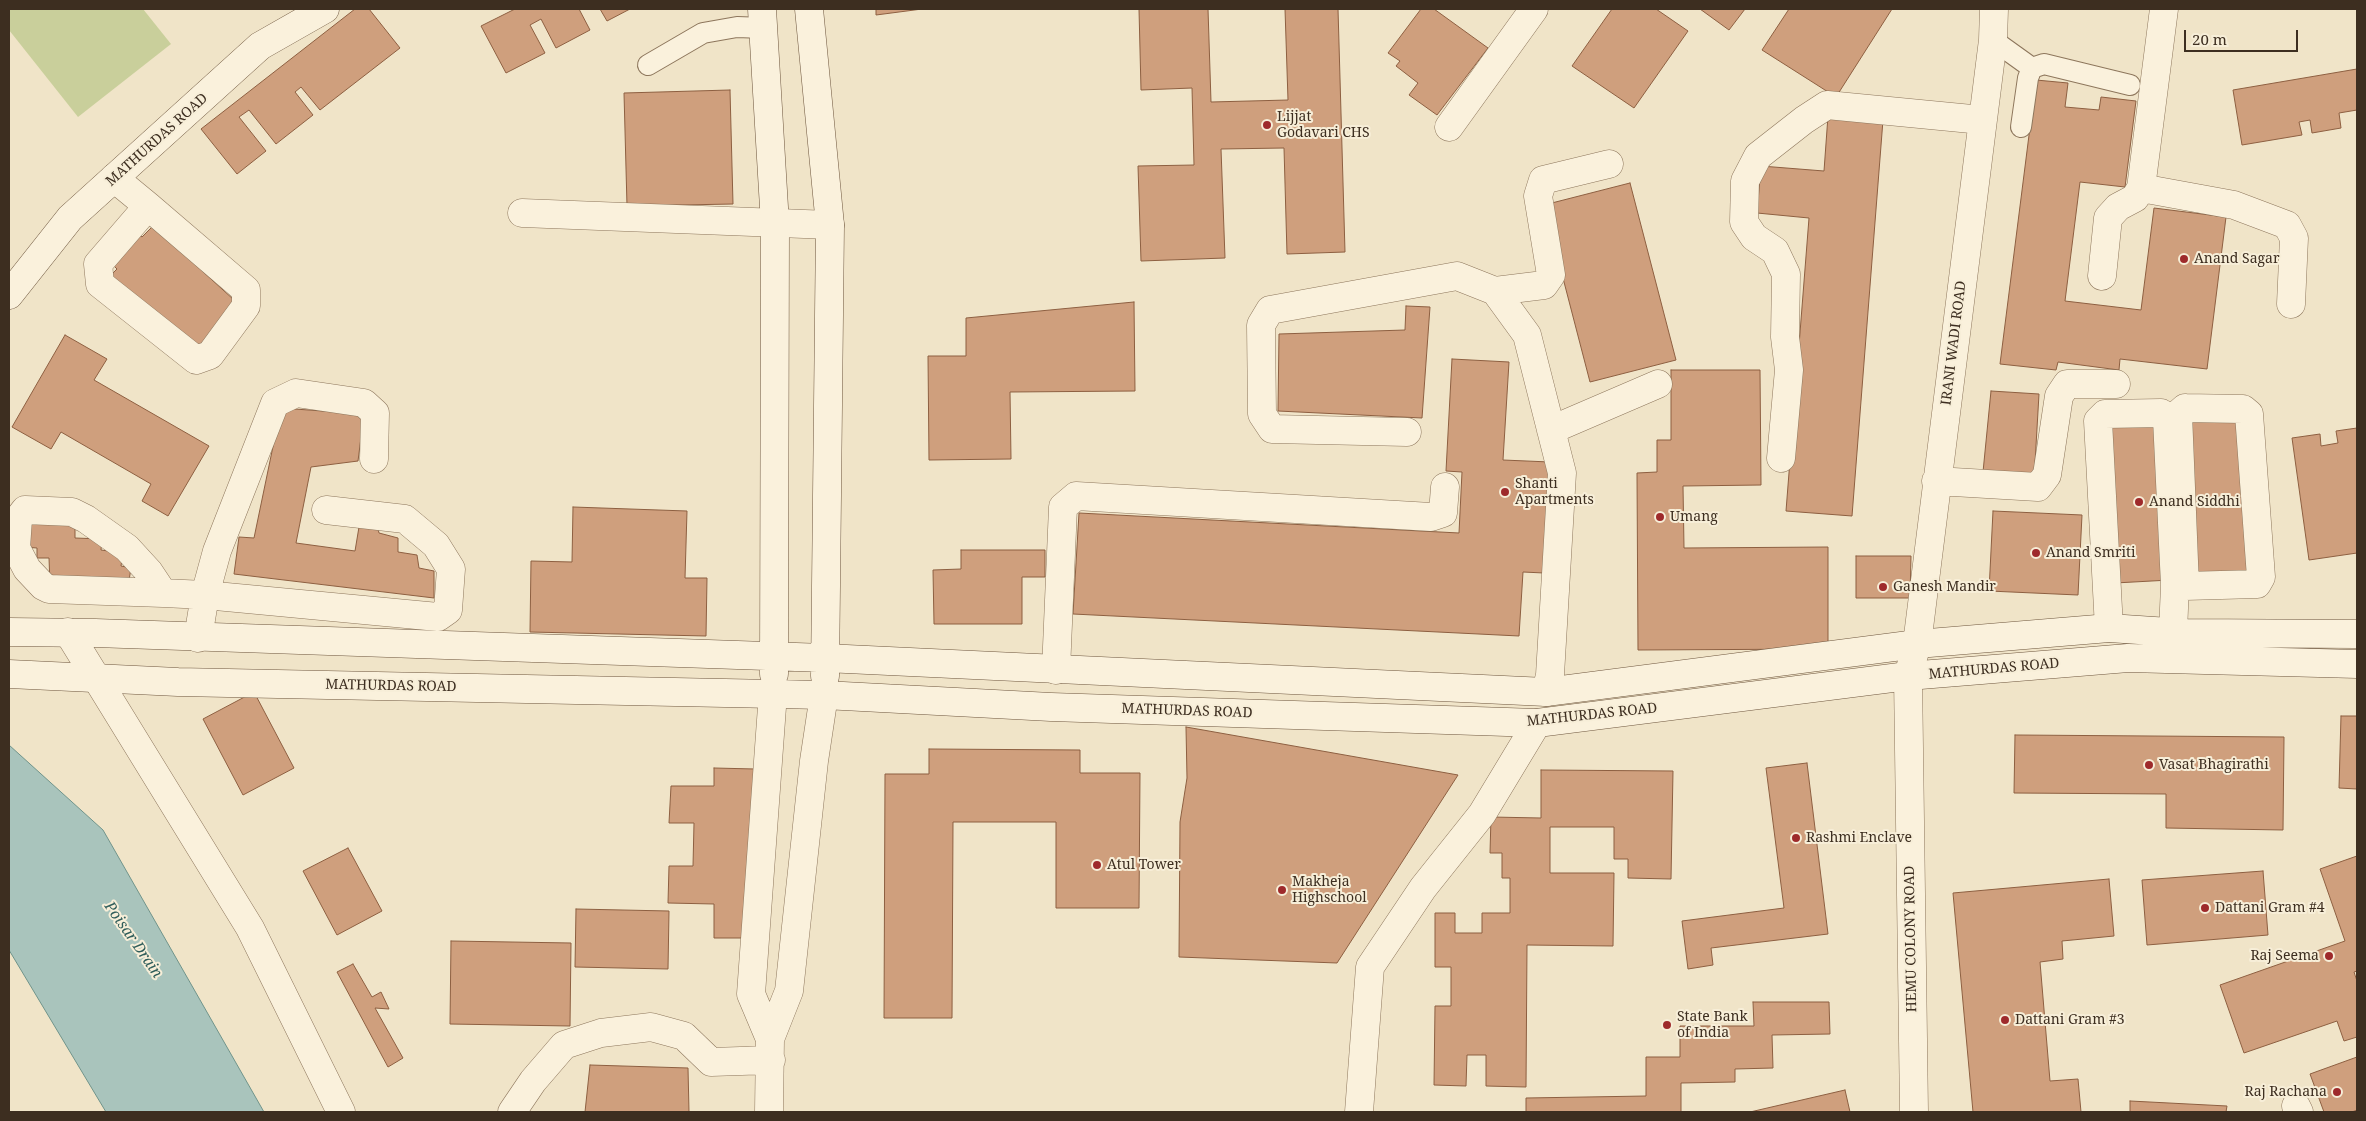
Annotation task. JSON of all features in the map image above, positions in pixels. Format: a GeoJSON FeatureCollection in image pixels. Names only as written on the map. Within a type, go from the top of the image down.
{"type":"FeatureCollection","features":[{"type":"Feature","properties":{"kind":"street","name":"MATHURDAS ROAD"},"geometry":{"type":"LineString","coordinates":[[9,295],[70,218],[114,178],[260,46],[325,9]]}},
{"type":"Feature","properties":{"kind":"street"},"geometry":{"type":"LineString","coordinates":[[769,1112],[771,1050],[789,991],[814,761],[824,695],[830,225],[808,9]]}},
{"type":"Feature","properties":{"kind":"street"},"geometry":{"type":"LineString","coordinates":[[1449,127],[1534,9]]}},
{"type":"Feature","properties":{"kind":"street","name":"IRANI WADI ROAD"},"geometry":{"type":"LineString","coordinates":[[1908,676],[1917,644],[1993,40],[1994,9]]}},
{"type":"Feature","properties":{"kind":"street"},"geometry":{"type":"LineString","coordinates":[[2102,276],[2108,218],[2118,207],[2135,198],[2141,188],[2164,9]]}},
{"type":"Feature","properties":{"kind":"street"},"geometry":{"type":"LineString","coordinates":[[763,18],[775,224],[775,657],[750,994],[771,1050]]}},
{"type":"Feature","properties":{"kind":"street"},"geometry":{"type":"LineString","coordinates":[[1781,458],[1789,370],[1786,337],[1786,274],[1775,251],[1754,237],[1744,222],[1746,181],[1758,156],[1804,120],[1827,105],[1982,120]]}},
{"type":"Feature","properties":{"kind":"street"},"geometry":{"type":"LineString","coordinates":[[1407,432],[1272,429],[1262,414],[1261,325],[1270,310],[1457,276],[1495,291],[1544,285],[1552,275],[1538,196],[1543,180],[1609,164]]}},
{"type":"Feature","properties":{"kind":"street"},"geometry":{"type":"LineString","coordinates":[[114,178],[148,206],[246,290],[246,306],[210,355],[196,360],[100,284],[98,264],[148,206]]}},
{"type":"Feature","properties":{"kind":"street"},"geometry":{"type":"LineString","coordinates":[[2141,188],[2234,205],[2287,225],[2294,238],[2291,304]]}},
{"type":"Feature","properties":{"kind":"street"},"geometry":{"type":"LineString","coordinates":[[522,213],[830,225]]}},
{"type":"Feature","properties":{"kind":"street"},"geometry":{"type":"LineString","coordinates":[[1495,291],[1527,335],[1562,473],[1550,675],[1546,692]]}},
{"type":"Feature","properties":{"kind":"street"},"geometry":{"type":"LineString","coordinates":[[1551,430],[1658,384]]}},
{"type":"Feature","properties":{"kind":"street"},"geometry":{"type":"LineString","coordinates":[[1936,481],[2038,487],[2048,475],[2059,396],[2067,384],[2116,384]]}},
{"type":"Feature","properties":{"kind":"street"},"geometry":{"type":"LineString","coordinates":[[198,638],[205,595],[217,551],[275,403],[296,393],[364,403],[375,413],[374,459]]}},
{"type":"Feature","properties":{"kind":"street"},"geometry":{"type":"LineString","coordinates":[[2179,633],[2185,586],[2178,414],[2185,408],[2243,409],[2249,414],[2260,577],[2257,584],[2185,586]]}},
{"type":"Feature","properties":{"kind":"street"},"geometry":{"type":"LineString","coordinates":[[2099,629],[2098,421],[2105,414],[2162,413],[2167,420],[2179,633]]}},
{"type":"Feature","properties":{"kind":"street"},"geometry":{"type":"LineString","coordinates":[[1056,670],[1063,507],[1076,496],[1431,518],[1444,513],[1445,487]]}},
{"type":"Feature","properties":{"kind":"street"},"geometry":{"type":"LineString","coordinates":[[163,594],[149,572],[127,548],[86,519],[72,512],[25,510],[18,519],[16,548],[27,569],[43,586],[49,589],[163,594],[205,595],[438,617],[448,610],[451,569],[436,545],[405,519],[326,510]]}},
{"type":"Feature","properties":{"kind":"street"},"geometry":{"type":"LineString","coordinates":[[2092,521],[2099,629]]}},
{"type":"Feature","properties":{"kind":"street"},"geometry":{"type":"LineString","coordinates":[[9,632],[68,632],[198,638],[825,658],[1546,692],[1917,644],[2099,629],[2179,633],[2357,634]]}},
{"type":"Feature","properties":{"kind":"street"},"geometry":{"type":"LineString","coordinates":[[68,632],[250,928],[341,1112]]}},
{"type":"Feature","properties":{"kind":"street","name":"MATHURDAS ROAD"},"geometry":{"type":"LineString","coordinates":[[9,674],[178,682],[773,693],[1051,707],[1537,723],[1908,676],[2128,658],[2357,664]]}},
{"type":"Feature","properties":{"kind":"street","name":"HEMU COLONY ROAD"},"geometry":{"type":"LineString","coordinates":[[1908,676],[1914,1112]]}},
{"type":"Feature","properties":{"kind":"street"},"geometry":{"type":"LineString","coordinates":[[1359,1112],[1370,967],[1423,888],[1482,814],[1537,723]]}},
{"type":"Feature","properties":{"kind":"street"},"geometry":{"type":"LineString","coordinates":[[512,1112],[533,1081],[564,1045],[601,1033],[651,1027],[684,1036],[710,1062],[771,1050]]}},
{"type":"Feature","properties":{"kind":"lane"},"geometry":{"type":"LineString","coordinates":[[648,65],[703,33],[737,28],[763,18]]}},
{"type":"Feature","properties":{"kind":"lane"},"geometry":{"type":"LineString","coordinates":[[1993,40],[2032,68]]}},
{"type":"Feature","properties":{"kind":"lane"},"geometry":{"type":"LineString","coordinates":[[2021,127],[2028,78],[2032,68],[2044,64],[2130,85]]}},
{"type":"Feature","properties":{"kind":"green space"},"geometry":{"type":"Polygon","coordinates":[[[9,9],[143,9],[171,44],[78,117],[9,30],[9,9]]]}},
{"type":"Feature","properties":{"kind":"water","name":"Poisar Drain"},"geometry":{"type":"Polygon","coordinates":[[[9,745],[103,830],[264,1112],[106,1112],[9,950],[9,745]]]}},
{"type":"Feature","properties":{"kind":"building"},"geometry":{"type":"Polygon","coordinates":[[[355,9],[369,9],[400,48],[320,110],[301,87],[295,92],[313,115],[276,144],[249,110],[239,117],[266,151],[237,174],[201,129],[355,9]]]}},
{"type":"Feature","properties":{"kind":"building"},"geometry":{"type":"Polygon","coordinates":[[[515,9],[579,9],[590,30],[556,48],[541,19],[530,25],[545,53],[506,73],[481,26],[515,9]]]}},
{"type":"Feature","properties":{"kind":"building"},"geometry":{"type":"Polygon","coordinates":[[[600,9],[630,9],[607,21],[600,9]]]}},
{"type":"Feature","properties":{"kind":"building"},"geometry":{"type":"Polygon","coordinates":[[[876,9],[922,9],[876,15],[876,9]]]}},
{"type":"Feature","properties":{"kind":"building","name":"Lijjat Godavari CHS"},"geometry":{"type":"Polygon","coordinates":[[[1139,9],[1208,9],[1211,102],[1288,100],[1285,9],[1338,9],[1345,252],[1287,254],[1284,148],[1221,149],[1225,258],[1141,261],[1138,166],[1194,165],[1192,88],[1141,90],[1139,9]]]}},
{"type":"Feature","properties":{"kind":"building"},"geometry":{"type":"Polygon","coordinates":[[[1421,9],[1434,9],[1488,48],[1437,115],[1409,95],[1418,83],[1396,66],[1400,61],[1388,53],[1421,9]]]}},
{"type":"Feature","properties":{"kind":"building"},"geometry":{"type":"Polygon","coordinates":[[[1612,9],[1656,9],[1688,31],[1634,108],[1572,66],[1612,9]]]}},
{"type":"Feature","properties":{"kind":"building"},"geometry":{"type":"Polygon","coordinates":[[[1700,9],[1745,9],[1729,30],[1700,9]]]}},
{"type":"Feature","properties":{"kind":"building"},"geometry":{"type":"Polygon","coordinates":[[[1789,9],[1892,9],[1836,97],[1762,50],[1789,9]]]}},
{"type":"Feature","properties":{"kind":"building"},"geometry":{"type":"Polygon","coordinates":[[[2357,69],[2357,110],[2339,113],[2341,128],[2312,133],[2310,120],[2299,122],[2302,135],[2242,145],[2233,90],[2357,69]]]}},
{"type":"Feature","properties":{"kind":"building","name":"Anand Sagar"},"geometry":{"type":"Polygon","coordinates":[[[2036,80],[2068,83],[2065,107],[2099,110],[2101,97],[2136,101],[2125,187],[2080,182],[2065,301],[2141,310],[2154,208],[2226,217],[2207,369],[2120,359],[2119,370],[2058,362],[2056,370],[2000,364],[2036,80]]]}},
{"type":"Feature","properties":{"kind":"building"},"geometry":{"type":"Polygon","coordinates":[[[730,90],[733,204],[627,206],[624,93],[730,90]]]}},
{"type":"Feature","properties":{"kind":"building"},"geometry":{"type":"Polygon","coordinates":[[[1828,116],[1883,120],[1852,516],[1786,511],[1809,218],[1757,213],[1761,166],[1824,171],[1828,116]]]}},
{"type":"Feature","properties":{"kind":"building"},"geometry":{"type":"Polygon","coordinates":[[[1630,183],[1676,360],[1590,382],[1544,205],[1630,183]]]}},
{"type":"Feature","properties":{"kind":"building"},"geometry":{"type":"Polygon","coordinates":[[[153,226],[234,300],[199,347],[107,279],[117,269],[109,261],[132,229],[142,237],[153,226]]]}},
{"type":"Feature","properties":{"kind":"building"},"geometry":{"type":"Polygon","coordinates":[[[1134,302],[1135,391],[1010,392],[1011,459],[929,460],[928,356],[966,356],[966,318],[1134,302]]]}},
{"type":"Feature","properties":{"kind":"building"},"geometry":{"type":"Polygon","coordinates":[[[1406,306],[1430,307],[1422,418],[1278,411],[1279,334],[1405,330],[1406,306]]]}},
{"type":"Feature","properties":{"kind":"building"},"geometry":{"type":"Polygon","coordinates":[[[65,335],[107,359],[94,380],[209,446],[168,516],[142,501],[151,484],[61,432],[51,449],[12,427],[65,335]]]}},
{"type":"Feature","properties":{"kind":"building","name":"Shanti Apartments"},"geometry":{"type":"Polygon","coordinates":[[[1452,359],[1509,362],[1503,460],[1550,462],[1544,573],[1523,572],[1519,636],[1073,614],[1079,513],[1459,533],[1462,472],[1446,471],[1452,359]]]}},
{"type":"Feature","properties":{"kind":"building","name":"Umang"},"geometry":{"type":"Polygon","coordinates":[[[1671,370],[1760,370],[1761,485],[1683,486],[1684,548],[1828,547],[1828,649],[1638,650],[1637,473],[1657,472],[1657,440],[1671,440],[1671,370]]]}},
{"type":"Feature","properties":{"kind":"building"},"geometry":{"type":"Polygon","coordinates":[[[1991,391],[2039,394],[2034,480],[1983,472],[1991,391]]]}},
{"type":"Feature","properties":{"kind":"building"},"geometry":{"type":"Polygon","coordinates":[[[281,408],[364,414],[358,461],[311,467],[296,543],[355,551],[360,521],[376,521],[379,533],[398,538],[398,552],[417,555],[419,568],[434,571],[434,598],[234,574],[239,537],[254,538],[281,408]]]}},
{"type":"Feature","properties":{"kind":"building"},"geometry":{"type":"Polygon","coordinates":[[[2245,418],[2253,575],[2197,576],[2182,421],[2245,418]]]}},
{"type":"Feature","properties":{"kind":"building","name":"Anand Siddhi"},"geometry":{"type":"Polygon","coordinates":[[[2163,422],[2170,580],[2115,583],[2108,424],[2163,422]]]}},
{"type":"Feature","properties":{"kind":"building"},"geometry":{"type":"Polygon","coordinates":[[[2357,428],[2357,553],[2309,560],[2292,438],[2320,434],[2321,446],[2338,443],[2336,431],[2357,428]]]}},
{"type":"Feature","properties":{"kind":"building"},"geometry":{"type":"Polygon","coordinates":[[[573,507],[687,511],[685,578],[707,578],[706,636],[530,632],[531,561],[572,562],[573,507]]]}},
{"type":"Feature","properties":{"kind":"building","name":"Anand Smriti"},"geometry":{"type":"Polygon","coordinates":[[[1993,511],[2082,515],[2078,595],[1989,591],[1993,511]]]}},
{"type":"Feature","properties":{"kind":"building"},"geometry":{"type":"Polygon","coordinates":[[[25,521],[75,522],[75,538],[102,539],[101,550],[123,553],[121,566],[131,568],[128,587],[50,585],[49,558],[37,558],[37,548],[24,547],[25,521]]]}},
{"type":"Feature","properties":{"kind":"building"},"geometry":{"type":"Polygon","coordinates":[[[961,550],[1045,550],[1045,577],[1022,577],[1022,624],[934,624],[933,570],[961,569],[961,550]]]}},
{"type":"Feature","properties":{"kind":"building","name":"Ganesh Mandir"},"geometry":{"type":"Polygon","coordinates":[[[1856,556],[1911,556],[1910,598],[1856,598],[1856,556]]]}},
{"type":"Feature","properties":{"kind":"building"},"geometry":{"type":"Polygon","coordinates":[[[254,692],[294,768],[243,795],[203,719],[254,692]]]}},
{"type":"Feature","properties":{"kind":"building"},"geometry":{"type":"Polygon","coordinates":[[[2341,716],[2357,716],[2357,789],[2339,788],[2341,716]]]}},
{"type":"Feature","properties":{"kind":"building","name":"Makheja Highschool"},"geometry":{"type":"Polygon","coordinates":[[[1186,727],[1458,775],[1337,963],[1179,957],[1180,822],[1187,778],[1186,727]]]}},
{"type":"Feature","properties":{"kind":"building","name":"Vasat Bhagirathi"},"geometry":{"type":"Polygon","coordinates":[[[2015,735],[2284,737],[2283,830],[2166,828],[2166,794],[2014,793],[2015,735]]]}},
{"type":"Feature","properties":{"kind":"building","name":"Atul Tower"},"geometry":{"type":"Polygon","coordinates":[[[929,749],[1080,750],[1080,773],[1140,773],[1139,908],[1056,908],[1056,822],[953,822],[952,1018],[884,1018],[885,774],[929,774],[929,749]]]}},
{"type":"Feature","properties":{"kind":"building","name":"Rashmi Enclave"},"geometry":{"type":"Polygon","coordinates":[[[1807,763],[1828,934],[1711,948],[1713,965],[1688,969],[1682,921],[1784,908],[1766,768],[1807,763]]]}},
{"type":"Feature","properties":{"kind":"building"},"geometry":{"type":"Polygon","coordinates":[[[714,768],[755,769],[751,938],[714,938],[714,904],[668,903],[669,866],[693,866],[694,823],[669,823],[671,786],[714,786],[714,768]]]}},
{"type":"Feature","properties":{"kind":"building"},"geometry":{"type":"Polygon","coordinates":[[[1541,770],[1673,771],[1671,879],[1628,878],[1628,859],[1614,859],[1614,827],[1550,827],[1550,873],[1614,873],[1613,946],[1527,945],[1526,1087],[1486,1086],[1486,1055],[1467,1055],[1466,1086],[1434,1085],[1435,1006],[1451,1006],[1451,967],[1435,967],[1435,913],[1455,913],[1455,933],[1482,933],[1482,913],[1510,913],[1510,878],[1502,878],[1502,853],[1490,853],[1491,817],[1541,818],[1541,770]]]}},
{"type":"Feature","properties":{"kind":"building"},"geometry":{"type":"Polygon","coordinates":[[[348,848],[382,911],[337,935],[303,871],[348,848]]]}},
{"type":"Feature","properties":{"kind":"building","name":"Raj Seema"},"geometry":{"type":"Polygon","coordinates":[[[2357,856],[2357,971],[2354,972],[2357,981],[2357,1037],[2344,1041],[2337,1021],[2244,1053],[2220,985],[2345,941],[2320,869],[2357,856]]]}},
{"type":"Feature","properties":{"kind":"building","name":"Dattani Gram #4"},"geometry":{"type":"Polygon","coordinates":[[[2263,871],[2268,935],[2147,945],[2142,880],[2263,871]]]}},
{"type":"Feature","properties":{"kind":"building","name":"Dattani Gram #3"},"geometry":{"type":"Polygon","coordinates":[[[2109,879],[2114,936],[2062,941],[2063,959],[2040,962],[2050,1081],[2078,1079],[2081,1112],[1973,1112],[1953,893],[2109,879]]]}},
{"type":"Feature","properties":{"kind":"building"},"geometry":{"type":"Polygon","coordinates":[[[576,909],[669,911],[668,969],[575,967],[576,909]]]}},
{"type":"Feature","properties":{"kind":"building"},"geometry":{"type":"Polygon","coordinates":[[[451,941],[571,943],[570,1026],[450,1024],[451,941]]]}},
{"type":"Feature","properties":{"kind":"building"},"geometry":{"type":"Polygon","coordinates":[[[353,964],[372,997],[381,992],[389,1009],[375,1008],[403,1058],[388,1067],[337,972],[353,964]]]}},
{"type":"Feature","properties":{"kind":"building"},"geometry":{"type":"Polygon","coordinates":[[[1753,1002],[1829,1002],[1830,1034],[1772,1035],[1773,1068],[1735,1069],[1735,1082],[1681,1083],[1681,1112],[1526,1112],[1526,1098],[1646,1096],[1646,1057],[1680,1057],[1680,1026],[1754,1026],[1753,1002]]]}},
{"type":"Feature","properties":{"kind":"building","name":"Raj Rachana"},"geometry":{"type":"Polygon","coordinates":[[[2357,1057],[2357,1110],[2352,1112],[2324,1112],[2310,1074],[2357,1057]]]}},
{"type":"Feature","properties":{"kind":"building"},"geometry":{"type":"Polygon","coordinates":[[[590,1065],[688,1068],[689,1112],[585,1112],[590,1065]]]}},
{"type":"Feature","properties":{"kind":"building"},"geometry":{"type":"Polygon","coordinates":[[[1845,1090],[1850,1112],[1750,1112],[1845,1090]]]}},
{"type":"Feature","properties":{"kind":"building"},"geometry":{"type":"Polygon","coordinates":[[[2130,1101],[2227,1106],[2226,1112],[2130,1112],[2130,1101]]]}},
{"type":"Feature","properties":{"kind":"place","name":"Lijjat Godavari CHS"},"geometry":{"type":"Point","coordinates":[1267,125]}},
{"type":"Feature","properties":{"kind":"place","name":"Anand Sagar"},"geometry":{"type":"Point","coordinates":[2184,259]}},
{"type":"Feature","properties":{"kind":"place","name":"Shanti Apartments"},"geometry":{"type":"Point","coordinates":[1505,492]}},
{"type":"Feature","properties":{"kind":"place","name":"Anand Siddhi"},"geometry":{"type":"Point","coordinates":[2139,502]}},
{"type":"Feature","properties":{"kind":"place","name":"Umang"},"geometry":{"type":"Point","coordinates":[1660,517]}},
{"type":"Feature","properties":{"kind":"place","name":"Anand Smriti"},"geometry":{"type":"Point","coordinates":[2036,553]}},
{"type":"Feature","properties":{"kind":"place","name":"Ganesh Mandir"},"geometry":{"type":"Point","coordinates":[1883,587]}},
{"type":"Feature","properties":{"kind":"place","name":"Vasat Bhagirathi"},"geometry":{"type":"Point","coordinates":[2149,765]}},
{"type":"Feature","properties":{"kind":"place","name":"Rashmi Enclave"},"geometry":{"type":"Point","coordinates":[1796,838]}},
{"type":"Feature","properties":{"kind":"place","name":"Atul Tower"},"geometry":{"type":"Point","coordinates":[1097,865]}},
{"type":"Feature","properties":{"kind":"place","name":"Makheja Highschool"},"geometry":{"type":"Point","coordinates":[1282,890]}},
{"type":"Feature","properties":{"kind":"place","name":"Dattani Gram #4"},"geometry":{"type":"Point","coordinates":[2205,908]}},
{"type":"Feature","properties":{"kind":"place","name":"Raj Seema"},"geometry":{"type":"Point","coordinates":[2329,956]}},
{"type":"Feature","properties":{"kind":"place","name":"Dattani Gram #3"},"geometry":{"type":"Point","coordinates":[2005,1020]}},
{"type":"Feature","properties":{"kind":"place","name":"State Bank of India"},"geometry":{"type":"Point","coordinates":[1667,1025]}},
{"type":"Feature","properties":{"kind":"place","name":"Raj Rachana"},"geometry":{"type":"Point","coordinates":[2337,1092]}}]}
